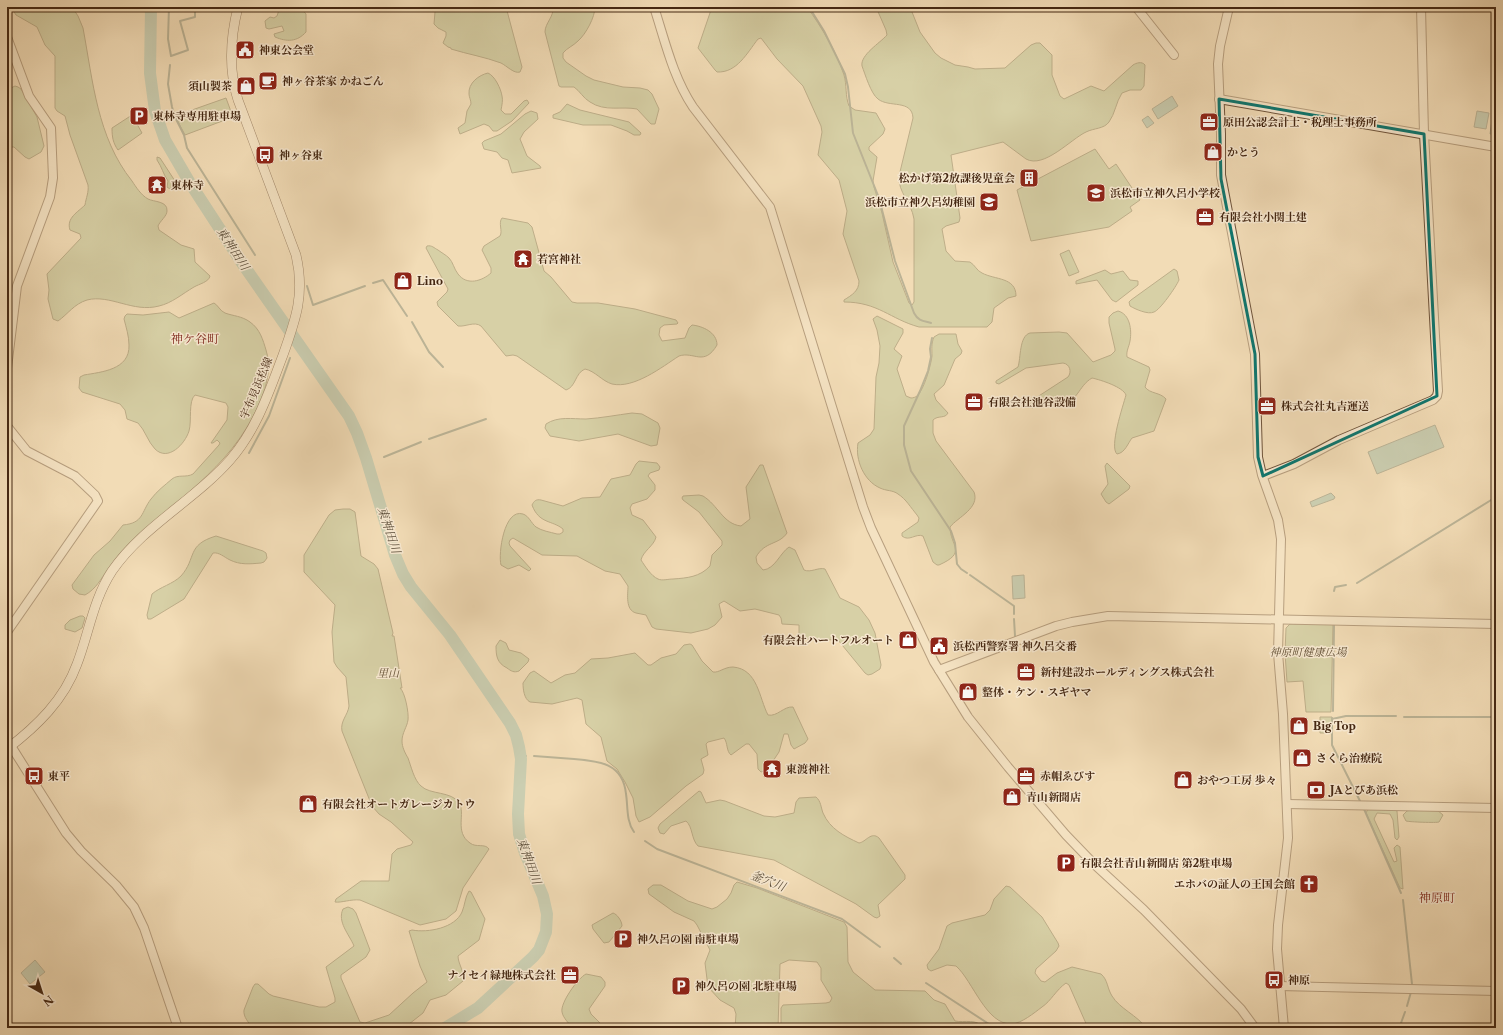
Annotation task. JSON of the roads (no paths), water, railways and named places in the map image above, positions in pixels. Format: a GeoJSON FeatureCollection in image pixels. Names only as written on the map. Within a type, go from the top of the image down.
{"type":"FeatureCollection","features":[{"type":"Feature","properties":{"kind":"main road","name":"宇布見浜松線"},"geometry":{"type":"LineString","coordinates":[[8,745],[45,716],[66,687],[78,663],[100,593],[120,561],[136,544],[219,471],[240,448],[260,413],[294,324],[299,303],[300,289],[300,274],[296,255],[233,81],[231,51],[238,7]]}},
{"type":"Feature","properties":{"kind":"street"},"geometry":{"type":"LineString","coordinates":[[654,7],[676,77],[684,92],[693,107],[770,207],[863,507],[871,528],[939,670],[971,721],[1073,843],[1139,905],[1234,1002],[1255,1028]]}},
{"type":"Feature","properties":{"kind":"street"},"geometry":{"type":"LineString","coordinates":[[1136,7],[1174,55]]}},
{"type":"Feature","properties":{"kind":"street"},"geometry":{"type":"LineString","coordinates":[[1229,7],[1220,46],[1218,64],[1221,175],[1255,354],[1257,387],[1257,445],[1259,466],[1278,520],[1281,539],[1278,661],[1283,714],[1288,848],[1277,941],[1279,986],[1284,1028]]}},
{"type":"Feature","properties":{"kind":"street"},"geometry":{"type":"LineString","coordinates":[[1263,476],[1294,464],[1339,440],[1433,400],[1437,396],[1424,134],[1422,7]]}},
{"type":"Feature","properties":{"kind":"street"},"geometry":{"type":"LineString","coordinates":[[7,37],[29,96],[51,128],[53,178],[50,197],[17,286],[7,368]]}},
{"type":"Feature","properties":{"kind":"street"},"geometry":{"type":"LineString","coordinates":[[1219,99],[1496,147]]}},
{"type":"Feature","properties":{"kind":"street"},"geometry":{"type":"LineString","coordinates":[[7,426],[27,451],[75,476],[96,495],[98,501],[7,632]]}},
{"type":"Feature","properties":{"kind":"street"},"geometry":{"type":"LineString","coordinates":[[939,670],[1052,628],[1080,620],[1108,616],[1496,624]]}},
{"type":"Feature","properties":{"kind":"street"},"geometry":{"type":"LineString","coordinates":[[8,745],[66,833],[81,851],[116,885],[134,907],[144,928],[178,1028]]}},
{"type":"Feature","properties":{"kind":"street"},"geometry":{"type":"LineString","coordinates":[[1287,804],[1496,808]]}},
{"type":"Feature","properties":{"kind":"street"},"geometry":{"type":"LineString","coordinates":[[1279,986],[1496,991]]}},
{"type":"Feature","properties":{"kind":"waterway","name":"東神田川"},"geometry":{"type":"LineString","coordinates":[[151,7],[150,73],[155,111],[165,140],[190,183],[242,263],[349,416],[366,458],[395,555],[403,574],[411,587],[450,635],[510,723],[516,735],[521,759],[518,814],[519,834],[525,853],[543,896],[547,914],[546,932],[539,950],[533,957],[478,1008],[445,1028]]}},
{"type":"Feature","properties":{"kind":"waterway"},"geometry":{"type":"LineString","coordinates":[[169,7],[168,39],[171,56],[188,50],[180,21],[195,17],[195,7]]}},
{"type":"Feature","properties":{"kind":"waterway"},"geometry":{"type":"LineString","coordinates":[[809,7],[824,31],[845,74],[848,87],[853,133],[879,198],[895,261],[914,313],[919,319],[931,323]]}},
{"type":"Feature","properties":{"kind":"waterway"},"geometry":{"type":"LineString","coordinates":[[170,65],[168,84],[172,107],[184,135],[187,148],[255,255]]}},
{"type":"Feature","properties":{"kind":"waterway"},"geometry":{"type":"LineString","coordinates":[[373,283],[383,280],[407,316]]}},
{"type":"Feature","properties":{"kind":"waterway"},"geometry":{"type":"LineString","coordinates":[[307,286],[313,305],[365,286]]}},
{"type":"Feature","properties":{"kind":"waterway"},"geometry":{"type":"LineString","coordinates":[[412,322],[429,352],[443,367]]}},
{"type":"Feature","properties":{"kind":"waterway"},"geometry":{"type":"LineString","coordinates":[[932,338],[930,349],[931,357],[928,371],[904,426],[904,445],[911,471],[951,531],[955,543],[957,564],[967,573]]}},
{"type":"Feature","properties":{"kind":"waterway"},"geometry":{"type":"LineString","coordinates":[[249,453],[269,416],[290,358]]}},
{"type":"Feature","properties":{"kind":"waterway"},"geometry":{"type":"LineString","coordinates":[[429,439],[486,419]]}},
{"type":"Feature","properties":{"kind":"waterway"},"geometry":{"type":"LineString","coordinates":[[384,457],[421,442]]}},
{"type":"Feature","properties":{"kind":"waterway"},"geometry":{"type":"LineString","coordinates":[[1357,583],[1496,497]]}},
{"type":"Feature","properties":{"kind":"waterway"},"geometry":{"type":"LineString","coordinates":[[970,575],[1014,606],[1014,614]]}},
{"type":"Feature","properties":{"kind":"waterway"},"geometry":{"type":"LineString","coordinates":[[1334,591],[1335,587],[1346,585]]}},
{"type":"Feature","properties":{"kind":"waterway"},"geometry":{"type":"LineString","coordinates":[[1014,619],[1015,636]]}},
{"type":"Feature","properties":{"kind":"waterway"},"geometry":{"type":"LineString","coordinates":[[1333,711],[1334,625]]}},
{"type":"Feature","properties":{"kind":"waterway"},"geometry":{"type":"LineString","coordinates":[[1332,719],[1346,716],[1396,716]]}},
{"type":"Feature","properties":{"kind":"waterway"},"geometry":{"type":"LineString","coordinates":[[1404,717],[1496,717]]}},
{"type":"Feature","properties":{"kind":"waterway"},"geometry":{"type":"LineString","coordinates":[[1332,718],[1332,745],[1360,801]]}},
{"type":"Feature","properties":{"kind":"waterway","name":"東神田川"},"geometry":{"type":"LineString","coordinates":[[521,755],[526,756]]}},
{"type":"Feature","properties":{"kind":"waterway","name":"釜穴川"},"geometry":{"type":"LineString","coordinates":[[534,756],[592,761],[601,763],[615,770],[624,784],[628,818],[634,832]]}},
{"type":"Feature","properties":{"kind":"waterway"},"geometry":{"type":"LineString","coordinates":[[1364,809],[1401,893]]}},
{"type":"Feature","properties":{"kind":"waterway","name":"釜穴川"},"geometry":{"type":"LineString","coordinates":[[645,841],[657,849],[842,919],[880,947]]}},
{"type":"Feature","properties":{"kind":"waterway"},"geometry":{"type":"LineString","coordinates":[[1403,900],[1412,984]]}},
{"type":"Feature","properties":{"kind":"waterway","name":"釜穴川"},"geometry":{"type":"LineString","coordinates":[[894,958],[901,964]]}},
{"type":"Feature","properties":{"kind":"waterway","name":"釜穴川"},"geometry":{"type":"LineString","coordinates":[[926,983],[995,1028]]}},
{"type":"Feature","properties":{"kind":"waterway"},"geometry":{"type":"LineString","coordinates":[[1407,1006],[1411,992]]}},
{"type":"Feature","properties":{"kind":"waterway"},"geometry":{"type":"LineString","coordinates":[[1401,1028],[1401,1023],[1405,1012]]}},
{"type":"Feature","properties":{"kind":"place","name":"神東公会堂"},"geometry":{"type":"Point","coordinates":[245,50]}},
{"type":"Feature","properties":{"kind":"place","name":"神ヶ谷茶家 かねごん"},"geometry":{"type":"Point","coordinates":[268,81]}},
{"type":"Feature","properties":{"kind":"place","name":"須山製茶"},"geometry":{"type":"Point","coordinates":[246,86]}},
{"type":"Feature","properties":{"kind":"place","name":"東林寺専用駐車場"},"geometry":{"type":"Point","coordinates":[139,116]}},
{"type":"Feature","properties":{"kind":"place","name":"原田公認会計士・税理士事務所"},"geometry":{"type":"Point","coordinates":[1209,122]}},
{"type":"Feature","properties":{"kind":"place","name":"かとう"},"geometry":{"type":"Point","coordinates":[1213,152]}},
{"type":"Feature","properties":{"kind":"place","name":"神ヶ谷東"},"geometry":{"type":"Point","coordinates":[265,155]}},
{"type":"Feature","properties":{"kind":"place","name":"松かげ第2放課後児童会"},"geometry":{"type":"Point","coordinates":[1029,178]}},
{"type":"Feature","properties":{"kind":"place","name":"東林寺"},"geometry":{"type":"Point","coordinates":[157,185]}},
{"type":"Feature","properties":{"kind":"place","name":"浜松市立神久呂小学校"},"geometry":{"type":"Point","coordinates":[1096,193]}},
{"type":"Feature","properties":{"kind":"place","name":"浜松市立神久呂幼稚園"},"geometry":{"type":"Point","coordinates":[989,202]}},
{"type":"Feature","properties":{"kind":"place","name":"有限会社小関土建"},"geometry":{"type":"Point","coordinates":[1205,217]}},
{"type":"Feature","properties":{"kind":"place","name":"若宮神社"},"geometry":{"type":"Point","coordinates":[523,259]}},
{"type":"Feature","properties":{"kind":"place","name":"Lino"},"geometry":{"type":"Point","coordinates":[403,281]}},
{"type":"Feature","properties":{"kind":"place","name":"有限会社池谷設備"},"geometry":{"type":"Point","coordinates":[974,402]}},
{"type":"Feature","properties":{"kind":"place","name":"株式会社丸吉運送"},"geometry":{"type":"Point","coordinates":[1267,406]}},
{"type":"Feature","properties":{"kind":"place","name":"有限会社ハートフルオート"},"geometry":{"type":"Point","coordinates":[908,640]}},
{"type":"Feature","properties":{"kind":"place","name":"浜松西警察署 神久呂交番"},"geometry":{"type":"Point","coordinates":[939,646]}},
{"type":"Feature","properties":{"kind":"place","name":"新村建設ホールディングス株式会社"},"geometry":{"type":"Point","coordinates":[1026,672]}},
{"type":"Feature","properties":{"kind":"place","name":"整体・ケン・スギヤマ"},"geometry":{"type":"Point","coordinates":[968,692]}},
{"type":"Feature","properties":{"kind":"place","name":"Big Top"},"geometry":{"type":"Point","coordinates":[1299,726]}},
{"type":"Feature","properties":{"kind":"place","name":"さくら治療院"},"geometry":{"type":"Point","coordinates":[1302,758]}},
{"type":"Feature","properties":{"kind":"place","name":"東渡神社"},"geometry":{"type":"Point","coordinates":[772,769]}},
{"type":"Feature","properties":{"kind":"place","name":"東平"},"geometry":{"type":"Point","coordinates":[34,776]}},
{"type":"Feature","properties":{"kind":"place","name":"赤帽ゑびす"},"geometry":{"type":"Point","coordinates":[1026,776]}},
{"type":"Feature","properties":{"kind":"place","name":"おやつ工房 歩々"},"geometry":{"type":"Point","coordinates":[1183,780]}},
{"type":"Feature","properties":{"kind":"place","name":"JAとぴあ浜松"},"geometry":{"type":"Point","coordinates":[1316,790]}},
{"type":"Feature","properties":{"kind":"place","name":"青山新聞店"},"geometry":{"type":"Point","coordinates":[1012,797]}},
{"type":"Feature","properties":{"kind":"place","name":"有限会社オートガレージカトウ"},"geometry":{"type":"Point","coordinates":[308,804]}},
{"type":"Feature","properties":{"kind":"place","name":"有限会社青山新聞店 第2駐車場"},"geometry":{"type":"Point","coordinates":[1066,863]}},
{"type":"Feature","properties":{"kind":"place","name":"エホバの証人の王国会館"},"geometry":{"type":"Point","coordinates":[1309,884]}},
{"type":"Feature","properties":{"kind":"place","name":"神久呂の園 南駐車場"},"geometry":{"type":"Point","coordinates":[623,939]}},
{"type":"Feature","properties":{"kind":"place","name":"ナイセイ緑地株式会社"},"geometry":{"type":"Point","coordinates":[570,975]}},
{"type":"Feature","properties":{"kind":"place","name":"神原"},"geometry":{"type":"Point","coordinates":[1274,980]}},
{"type":"Feature","properties":{"kind":"place","name":"神久呂の園 北駐車場"},"geometry":{"type":"Point","coordinates":[681,986]}},
{"type":"Feature","properties":{"kind":"district","name":"神ケ谷町"},"geometry":{"type":"Point","coordinates":[195,339]}},
{"type":"Feature","properties":{"kind":"district","name":"神原町"},"geometry":{"type":"Point","coordinates":[1437,898]}},
{"type":"Feature","properties":{"kind":"park label","name":"神原町健康広場"},"geometry":{"type":"Point","coordinates":[1308,652]}},
{"type":"Feature","properties":{"kind":"park label","name":"里山"},"geometry":{"type":"Point","coordinates":[388,673]}}]}
